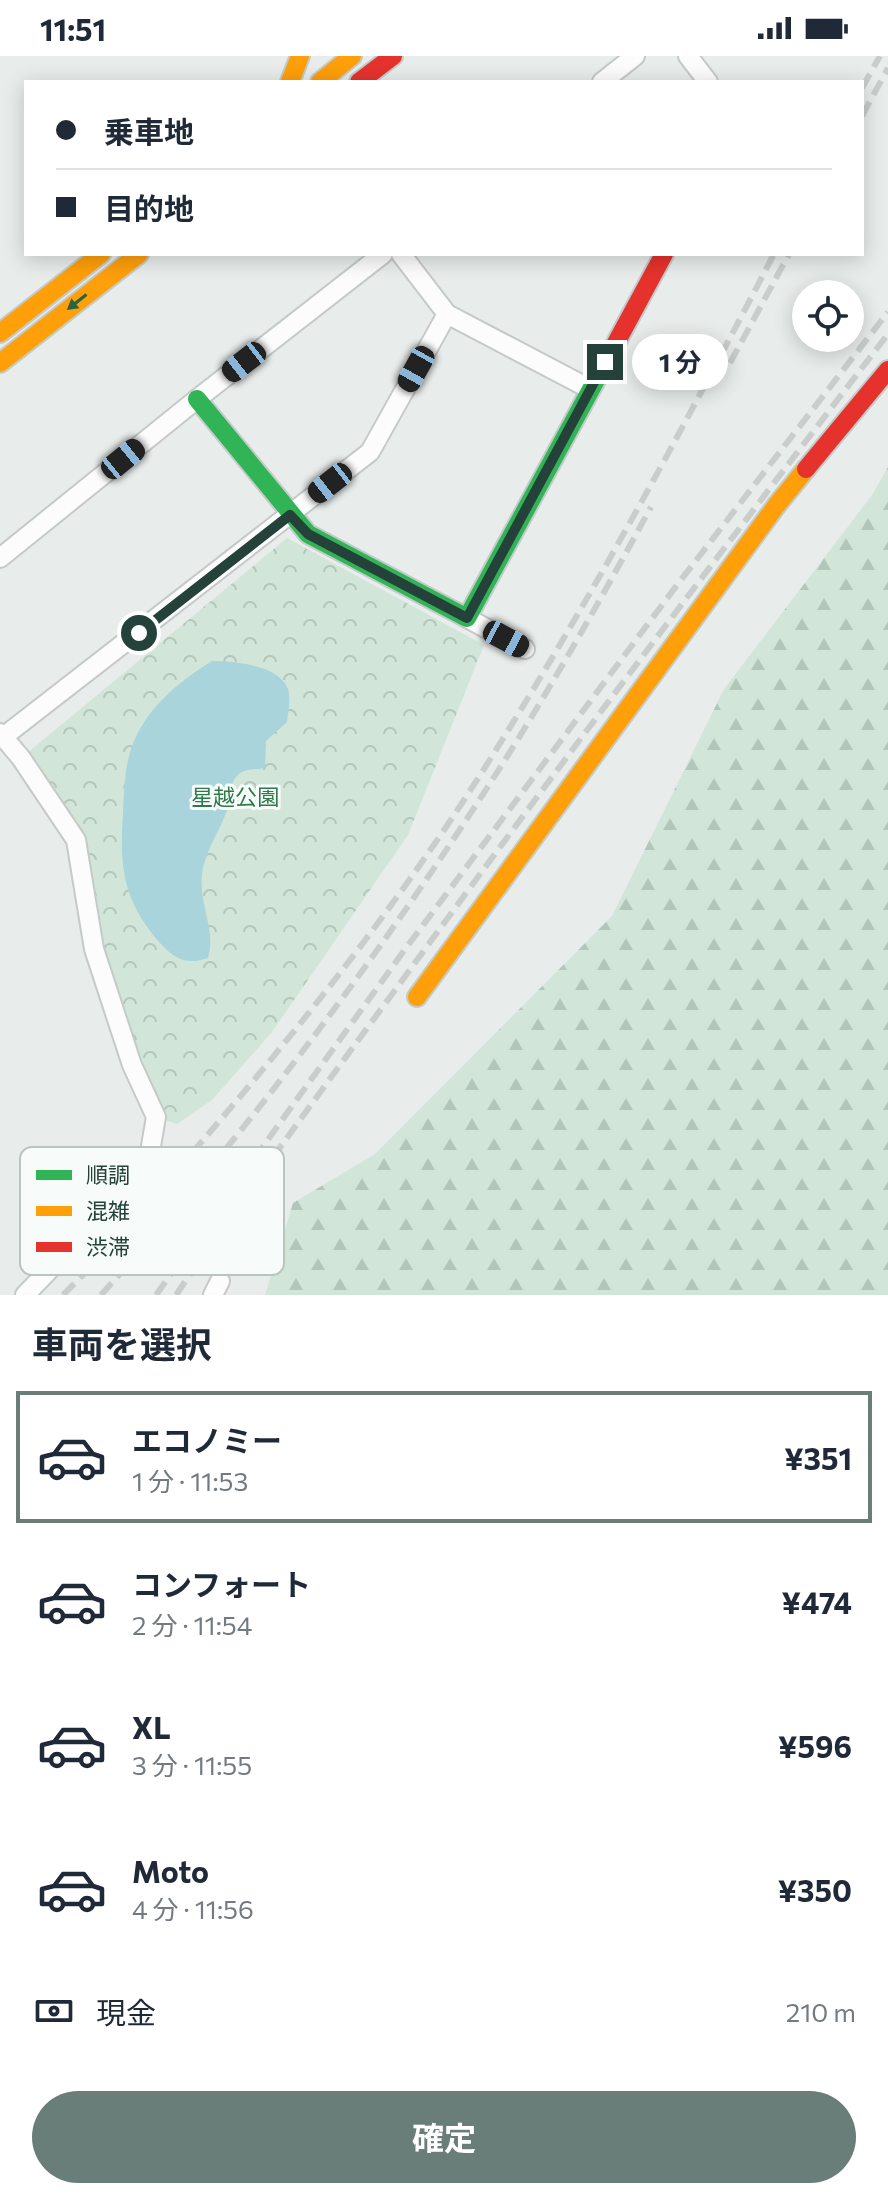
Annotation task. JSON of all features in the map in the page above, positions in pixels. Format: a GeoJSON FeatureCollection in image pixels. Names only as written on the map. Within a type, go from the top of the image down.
{"type":"FeatureCollection","features":[{"type":"Feature","properties":{"kind":"main road"},"geometry":{"type":"LineString","coordinates":[[291,80],[300,56]]}},
{"type":"Feature","properties":{"kind":"main road"},"geometry":{"type":"LineString","coordinates":[[322,80],[352,56]]}},
{"type":"Feature","properties":{"kind":"main road"},"geometry":{"type":"LineString","coordinates":[[362,80],[393,56]]}},
{"type":"Feature","properties":{"kind":"main road"},"geometry":{"type":"LineString","coordinates":[[0,333],[98,256]]}},
{"type":"Feature","properties":{"kind":"main road"},"geometry":{"type":"LineString","coordinates":[[0,363],[136,256]]}},
{"type":"Feature","properties":{"kind":"main road"},"geometry":{"type":"LineString","coordinates":[[197,399],[308,534],[467,618],[663,256]]}},
{"type":"Feature","properties":{"kind":"main road"},"geometry":{"type":"LineString","coordinates":[[417,997],[776,506],[888,370]]}},
{"type":"Feature","properties":{"kind":"street"},"geometry":{"type":"LineString","coordinates":[[605,80],[635,56]]}},
{"type":"Feature","properties":{"kind":"street"},"geometry":{"type":"LineString","coordinates":[[688,56],[706,80]]}},
{"type":"Feature","properties":{"kind":"street"},"geometry":{"type":"LineString","coordinates":[[0,558],[380,256]]}},
{"type":"Feature","properties":{"kind":"street"},"geometry":{"type":"LineString","coordinates":[[403,256],[447,314],[590,389]]}},
{"type":"Feature","properties":{"kind":"street"},"geometry":{"type":"LineString","coordinates":[[151,1147],[156,1117],[132,1065],[94,949],[76,840],[2,735],[370,452],[447,314]]}},
{"type":"Feature","properties":{"kind":"street"},"geometry":{"type":"LineString","coordinates":[[467,618],[525,649]]}},
{"type":"Feature","properties":{"kind":"street"},"geometry":{"type":"LineString","coordinates":[[25,1295],[44,1275]]}},
{"type":"Feature","properties":{"kind":"green space"},"geometry":{"type":"Polygon","coordinates":[[[888,467],[888,1295],[265,1295],[271,1275],[284,1275],[284,1233],[293,1203],[375,1154],[612,916],[724,689],[872,495],[888,467]]]}},
{"type":"Feature","properties":{"kind":"green space","name":"星越公園"},"geometry":{"type":"Polygon","coordinates":[[[287,538],[484,645],[408,835],[272,1032],[212,1100],[177,1124],[156,1117],[132,1065],[76,840],[21,758],[287,538]]]}},
{"type":"Feature","properties":{"kind":"water"},"geometry":{"type":"Polygon","coordinates":[[[212,661],[255,666],[275,674],[288,689],[289,705],[287,722],[266,741],[265,768],[242,772],[233,782],[230,801],[207,855],[202,878],[210,932],[208,958],[188,961],[172,954],[161,944],[132,899],[122,852],[125,782],[131,749],[145,721],[175,688],[212,661]]]}},
{"type":"Feature","properties":{"kind":"railway"},"geometry":{"type":"LineString","coordinates":[[864,84],[880,56]]}},
{"type":"Feature","properties":{"kind":"railway"},"geometry":{"type":"LineString","coordinates":[[864,112],[888,68]]}},
{"type":"Feature","properties":{"kind":"railway"},"geometry":{"type":"LineString","coordinates":[[197,1147],[356,952],[427,854],[494,753],[604,569],[773,256]]}},
{"type":"Feature","properties":{"kind":"railway"},"geometry":{"type":"LineString","coordinates":[[730,363],[788,256]]}},
{"type":"Feature","properties":{"kind":"railway"},"geometry":{"type":"LineString","coordinates":[[263,1147],[403,952],[677,585],[888,312]]}},
{"type":"Feature","properties":{"kind":"railway"},"geometry":{"type":"LineString","coordinates":[[280,1147],[527,811],[888,334]]}},
{"type":"Feature","properties":{"kind":"railway"},"geometry":{"type":"LineString","coordinates":[[227,1147],[358,977],[451,842],[537,709],[651,507]]}},
{"type":"Feature","properties":{"kind":"railway"},"geometry":{"type":"LineString","coordinates":[[63,1295],[82,1275]]}},
{"type":"Feature","properties":{"kind":"railway"},"geometry":{"type":"LineString","coordinates":[[101,1295],[119,1275]]}},
{"type":"Feature","properties":{"kind":"railway"},"geometry":{"type":"LineString","coordinates":[[156,1295],[170,1275]]}},
{"type":"Feature","properties":{"kind":"railway"},"geometry":{"type":"LineString","coordinates":[[176,1295],[190,1275]]}},
{"type":"Feature","properties":{"kind":"traffic: fast"},"geometry":{"type":"LineString","coordinates":[[197,399],[308,534],[467,618],[609,356]]}},
{"type":"Feature","properties":{"kind":"traffic: slow"},"geometry":{"type":"LineString","coordinates":[[291,80],[300,56]]}},
{"type":"Feature","properties":{"kind":"traffic: slow"},"geometry":{"type":"LineString","coordinates":[[322,80],[352,56]]}},
{"type":"Feature","properties":{"kind":"traffic: slow"},"geometry":{"type":"LineString","coordinates":[[0,333],[98,256]]}},
{"type":"Feature","properties":{"kind":"traffic: slow"},"geometry":{"type":"LineString","coordinates":[[0,363],[136,256]]}},
{"type":"Feature","properties":{"kind":"traffic: slow"},"geometry":{"type":"LineString","coordinates":[[417,997],[806,469]]}},
{"type":"Feature","properties":{"kind":"traffic: jam"},"geometry":{"type":"LineString","coordinates":[[362,80],[393,56]]}},
{"type":"Feature","properties":{"kind":"traffic: jam"},"geometry":{"type":"LineString","coordinates":[[609,356],[663,256]]}},
{"type":"Feature","properties":{"kind":"traffic: jam"},"geometry":{"type":"LineString","coordinates":[[806,469],[888,370]]}},
{"type":"Feature","properties":{"kind":"route"},"geometry":{"type":"LineString","coordinates":[[139,633],[290,515],[308,534],[467,618],[605,362]]}}]}
